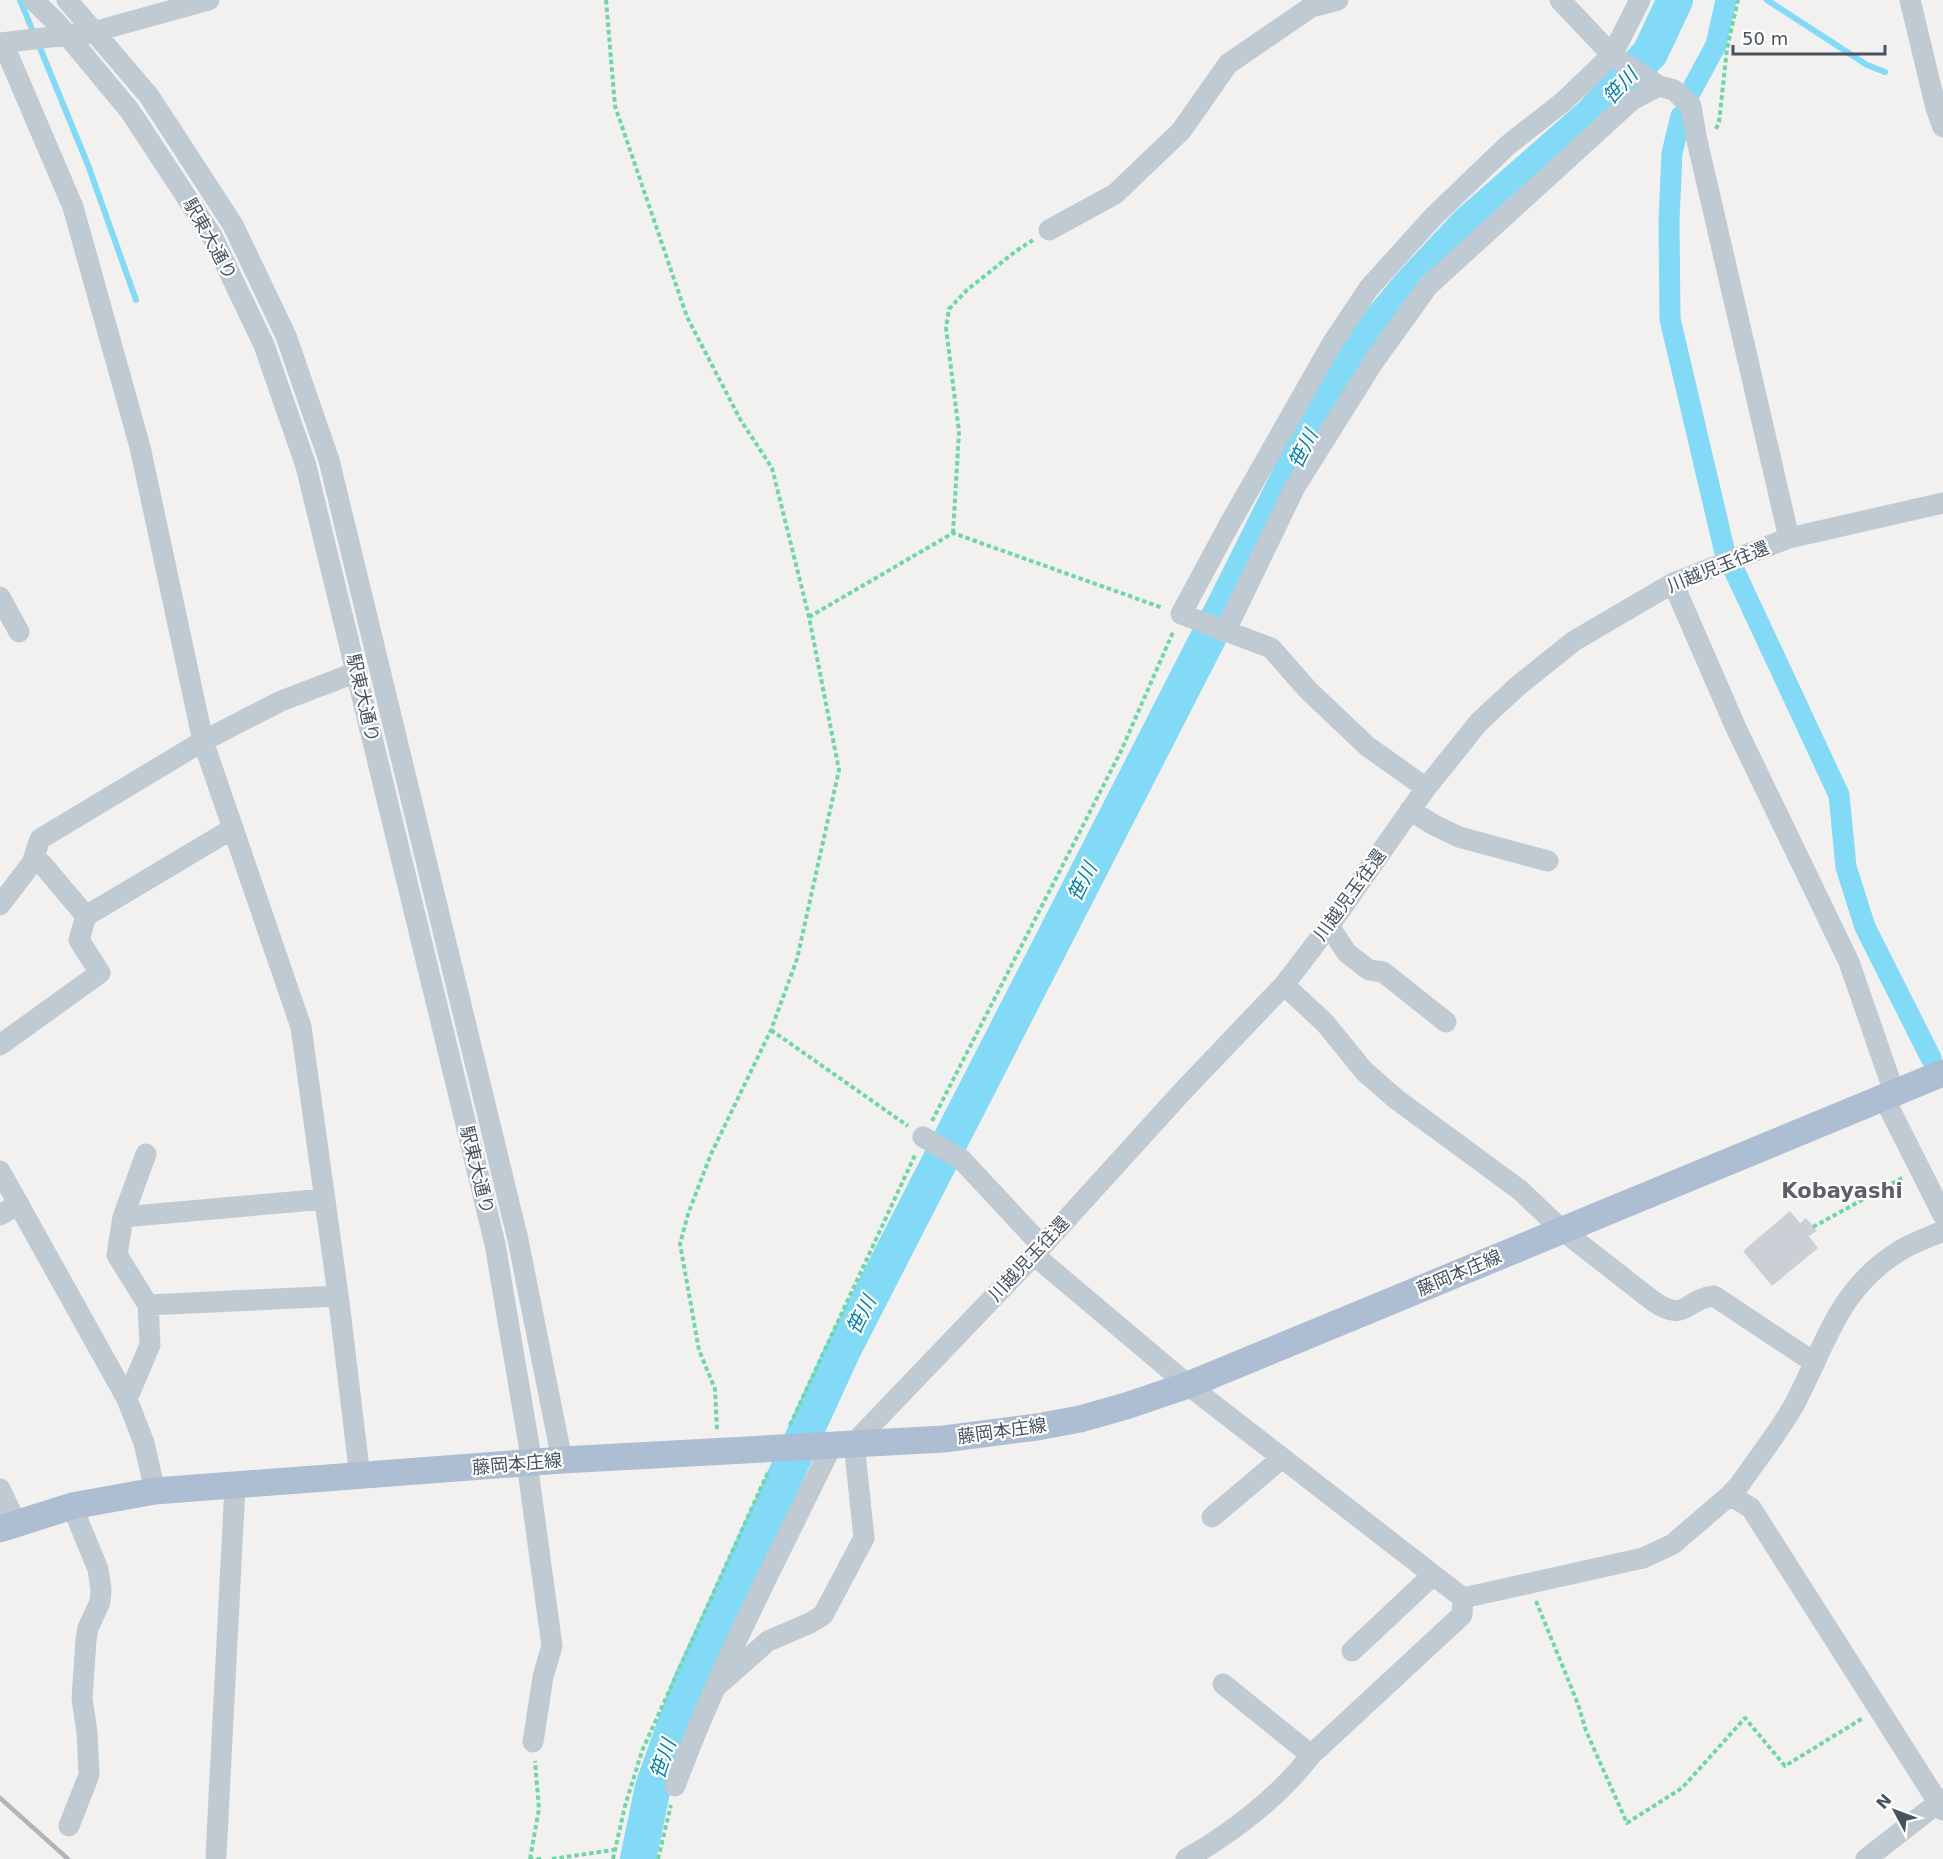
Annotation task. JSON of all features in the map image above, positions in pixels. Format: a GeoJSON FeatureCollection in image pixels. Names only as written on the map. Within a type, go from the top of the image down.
{"type":"FeatureCollection","features":[{"type":"Feature","properties":{"kind":"main road","name":"藤岡本庄線"},"geometry":{"type":"LineString","coordinates":[[8,1526],[72,1506],[155,1491],[562,1460],[944,1439],[1080,1419],[1188,1385],[1943,1072]]}},
{"type":"Feature","properties":{"kind":"street","name":"駅東大通り"},"geometry":{"type":"LineString","coordinates":[[33,0],[57,23],[130,111],[212,236],[264,345],[306,466],[495,1244],[530,1463],[552,1646],[543,1677],[533,1742]]}},
{"type":"Feature","properties":{"kind":"street","name":"駅東大通り"},"geometry":{"type":"LineString","coordinates":[[67,0],[149,96],[233,225],[286,336],[329,459],[518,1240],[562,1460]]}},
{"type":"Feature","properties":{"kind":"street"},"geometry":{"type":"LineString","coordinates":[[209,0],[93,32],[1,43],[73,207],[140,447],[203,741],[302,1027],[360,1477]]}},
{"type":"Feature","properties":{"kind":"street"},"geometry":{"type":"LineString","coordinates":[[1049,230],[1115,194],[1181,131],[1228,64],[1309,3],[1338,0]]}},
{"type":"Feature","properties":{"kind":"street"},"geometry":{"type":"LineString","coordinates":[[1560,0],[1612,55],[1653,82],[1674,90],[1691,106],[1789,538]]}},
{"type":"Feature","properties":{"kind":"street"},"geometry":{"type":"LineString","coordinates":[[1426,788],[1366,746],[1308,690],[1271,648],[1185,615],[1229,525],[1333,342],[1369,288],[1450,201],[1508,145],[1563,102],[1612,55],[1640,0]]}},
{"type":"Feature","properties":{"kind":"street"},"geometry":{"type":"LineString","coordinates":[[1910,0],[1941,114]]}},
{"type":"Feature","properties":{"kind":"street"},"geometry":{"type":"LineString","coordinates":[[1225,632],[1295,487],[1374,361],[1428,286],[1653,82]]}},
{"type":"Feature","properties":{"kind":"street","name":"川越児玉往還"},"geometry":{"type":"LineString","coordinates":[[675,1786],[716,1687],[837,1444],[1038,1251],[1182,1092],[1284,985],[1329,926],[1426,788],[1479,722],[1519,685],[1574,641],[1673,584],[1789,538],[1943,503]]}},
{"type":"Feature","properties":{"kind":"street"},"geometry":{"type":"LineString","coordinates":[[1920,509],[1943,518]]}},
{"type":"Feature","properties":{"kind":"street"},"geometry":{"type":"LineString","coordinates":[[1673,584],[1736,728],[1849,962],[1889,1094],[1919,1169],[1943,1215]]}},
{"type":"Feature","properties":{"kind":"street"},"geometry":{"type":"LineString","coordinates":[[0,597],[19,632]]}},
{"type":"Feature","properties":{"kind":"street"},"geometry":{"type":"LineString","coordinates":[[0,905],[34,858],[40,839],[203,741],[281,701],[357,672]]}},
{"type":"Feature","properties":{"kind":"street"},"geometry":{"type":"LineString","coordinates":[[1410,810],[1459,837],[1548,861]]}},
{"type":"Feature","properties":{"kind":"street"},"geometry":{"type":"LineString","coordinates":[[0,1045],[100,973],[79,940],[86,916],[232,829]]}},
{"type":"Feature","properties":{"kind":"street"},"geometry":{"type":"LineString","coordinates":[[34,858],[42,864],[86,916]]}},
{"type":"Feature","properties":{"kind":"street"},"geometry":{"type":"LineString","coordinates":[[1329,926],[1347,953],[1369,970],[1383,972],[1446,1022]]}},
{"type":"Feature","properties":{"kind":"street"},"geometry":{"type":"LineString","coordinates":[[1284,985],[1325,1023],[1372,1078],[1396,1099],[1520,1190],[1562,1230],[1666,1310],[1679,1312],[1704,1297],[1714,1296],[1815,1362]]}},
{"type":"Feature","properties":{"kind":"street"},"geometry":{"type":"LineString","coordinates":[[923,1137],[962,1160],[1038,1251],[1188,1385],[1463,1598],[1643,1558],[1673,1544],[1731,1495],[1740,1484],[1793,1407],[1826,1337],[1842,1308],[1862,1281],[1879,1265],[1903,1249],[1943,1231]]}},
{"type":"Feature","properties":{"kind":"street"},"geometry":{"type":"LineString","coordinates":[[128,1399],[150,1345],[148,1305],[117,1255],[123,1217],[146,1154]]}},
{"type":"Feature","properties":{"kind":"street"},"geometry":{"type":"LineString","coordinates":[[0,1171],[128,1399],[144,1443],[155,1491]]}},
{"type":"Feature","properties":{"kind":"street"},"geometry":{"type":"LineString","coordinates":[[123,1217],[325,1199]]}},
{"type":"Feature","properties":{"kind":"street"},"geometry":{"type":"LineString","coordinates":[[0,1215],[19,1204]]}},
{"type":"Feature","properties":{"kind":"street"},"geometry":{"type":"LineString","coordinates":[[148,1305],[338,1296]]}},
{"type":"Feature","properties":{"kind":"street"},"geometry":{"type":"LineString","coordinates":[[716,1687],[768,1641],[823,1615],[864,1538],[837,1444]]}},
{"type":"Feature","properties":{"kind":"street"},"geometry":{"type":"LineString","coordinates":[[1212,1517],[1282,1458]]}},
{"type":"Feature","properties":{"kind":"street"},"geometry":{"type":"LineString","coordinates":[[216,1856],[235,1486]]}},
{"type":"Feature","properties":{"kind":"street"},"geometry":{"type":"LineString","coordinates":[[0,1489],[8,1526]]}},
{"type":"Feature","properties":{"kind":"street"},"geometry":{"type":"LineString","coordinates":[[1731,1495],[1751,1508],[1941,1804],[1866,1859]]}},
{"type":"Feature","properties":{"kind":"street"},"geometry":{"type":"LineString","coordinates":[[69,1826],[89,1775],[87,1732],[82,1699],[88,1628],[100,1602],[101,1589],[98,1569],[72,1506]]}},
{"type":"Feature","properties":{"kind":"street"},"geometry":{"type":"LineString","coordinates":[[1352,1651],[1433,1575]]}},
{"type":"Feature","properties":{"kind":"street"},"geometry":{"type":"LineString","coordinates":[[1190,1858],[1256,1811],[1297,1773],[1311,1755],[1462,1615],[1463,1598]]}},
{"type":"Feature","properties":{"kind":"street"},"geometry":{"type":"LineString","coordinates":[[1223,1684],[1311,1755]]}},
{"type":"Feature","properties":{"kind":"path"},"geometry":{"type":"LineString","coordinates":[[606,0],[615,106],[687,318],[740,419],[772,468],[810,617],[839,770],[797,959],[771,1030],[711,1154],[688,1214],[680,1244],[699,1350],[716,1389],[717,1451]]}},
{"type":"Feature","properties":{"kind":"path"},"geometry":{"type":"LineString","coordinates":[[1699,148],[1712,139],[1719,122],[1727,49],[1738,0]]}},
{"type":"Feature","properties":{"kind":"path"},"geometry":{"type":"LineString","coordinates":[[953,532],[959,432],[946,328],[949,309],[967,290],[1016,251],[1049,230]]}},
{"type":"Feature","properties":{"kind":"path"},"geometry":{"type":"LineString","coordinates":[[810,617],[953,532]]}},
{"type":"Feature","properties":{"kind":"path"},"geometry":{"type":"LineString","coordinates":[[613,1859],[642,1751],[923,1137],[1121,751],[1185,615],[953,532]]}},
{"type":"Feature","properties":{"kind":"path"},"geometry":{"type":"LineString","coordinates":[[771,1030],[923,1137]]}},
{"type":"Feature","properties":{"kind":"path"},"geometry":{"type":"LineString","coordinates":[[1813,1227],[1919,1169]]}},
{"type":"Feature","properties":{"kind":"path"},"geometry":{"type":"LineString","coordinates":[[1529,1584],[1578,1704],[1586,1731],[1627,1823],[1682,1788],[1745,1718],[1785,1766],[1878,1709]]}},
{"type":"Feature","properties":{"kind":"path"},"geometry":{"type":"LineString","coordinates":[[533,1742],[539,1809],[529,1859],[542,1859]]}},
{"type":"Feature","properties":{"kind":"path"},"geometry":{"type":"LineString","coordinates":[[658,1859],[675,1786]]}},
{"type":"Feature","properties":{"kind":"path"},"geometry":{"type":"LineString","coordinates":[[552,1859],[614,1850]]}},
{"type":"Feature","properties":{"kind":"building"},"geometry":{"type":"Polygon","coordinates":[[[1790,1211],[1800,1223],[1806,1218],[1817,1231],[1809,1236],[1818,1248],[1772,1286],[1743,1251],[1790,1211]]]}},
{"type":"Feature","properties":{"kind":"waterway"},"geometry":{"type":"LineString","coordinates":[[20,0],[34,34]]}},
{"type":"Feature","properties":{"kind":"waterway","name":"笹川"},"geometry":{"type":"LineString","coordinates":[[638,1859],[653,1787],[689,1686],[843,1350],[1226,603],[1330,395],[1370,334],[1409,287],[1467,225],[1591,116],[1650,53],[1675,0]]}},
{"type":"Feature","properties":{"kind":"waterway"},"geometry":{"type":"LineString","coordinates":[[1690,93],[1716,45],[1726,0]]}},
{"type":"Feature","properties":{"kind":"waterway"},"geometry":{"type":"LineString","coordinates":[[1767,0],[1867,65],[1885,72]]}},
{"type":"Feature","properties":{"kind":"waterway"},"geometry":{"type":"LineString","coordinates":[[38,43],[88,165],[136,300]]}},
{"type":"Feature","properties":{"kind":"waterway"},"geometry":{"type":"LineString","coordinates":[[1681,116],[1672,153],[1669,220],[1670,319],[1725,553]]}},
{"type":"Feature","properties":{"kind":"waterway"},"geometry":{"type":"LineString","coordinates":[[1735,572],[1839,795],[1846,867],[1865,927],[1931,1058]]}},
{"type":"Feature","properties":{"kind":"railway"},"geometry":{"type":"LineString","coordinates":[[0,1798],[68,1859]]}},
{"type":"Feature","properties":{"kind":"district","name":"Kobayashi"},"geometry":{"type":"Point","coordinates":[1842,1191]}}]}
